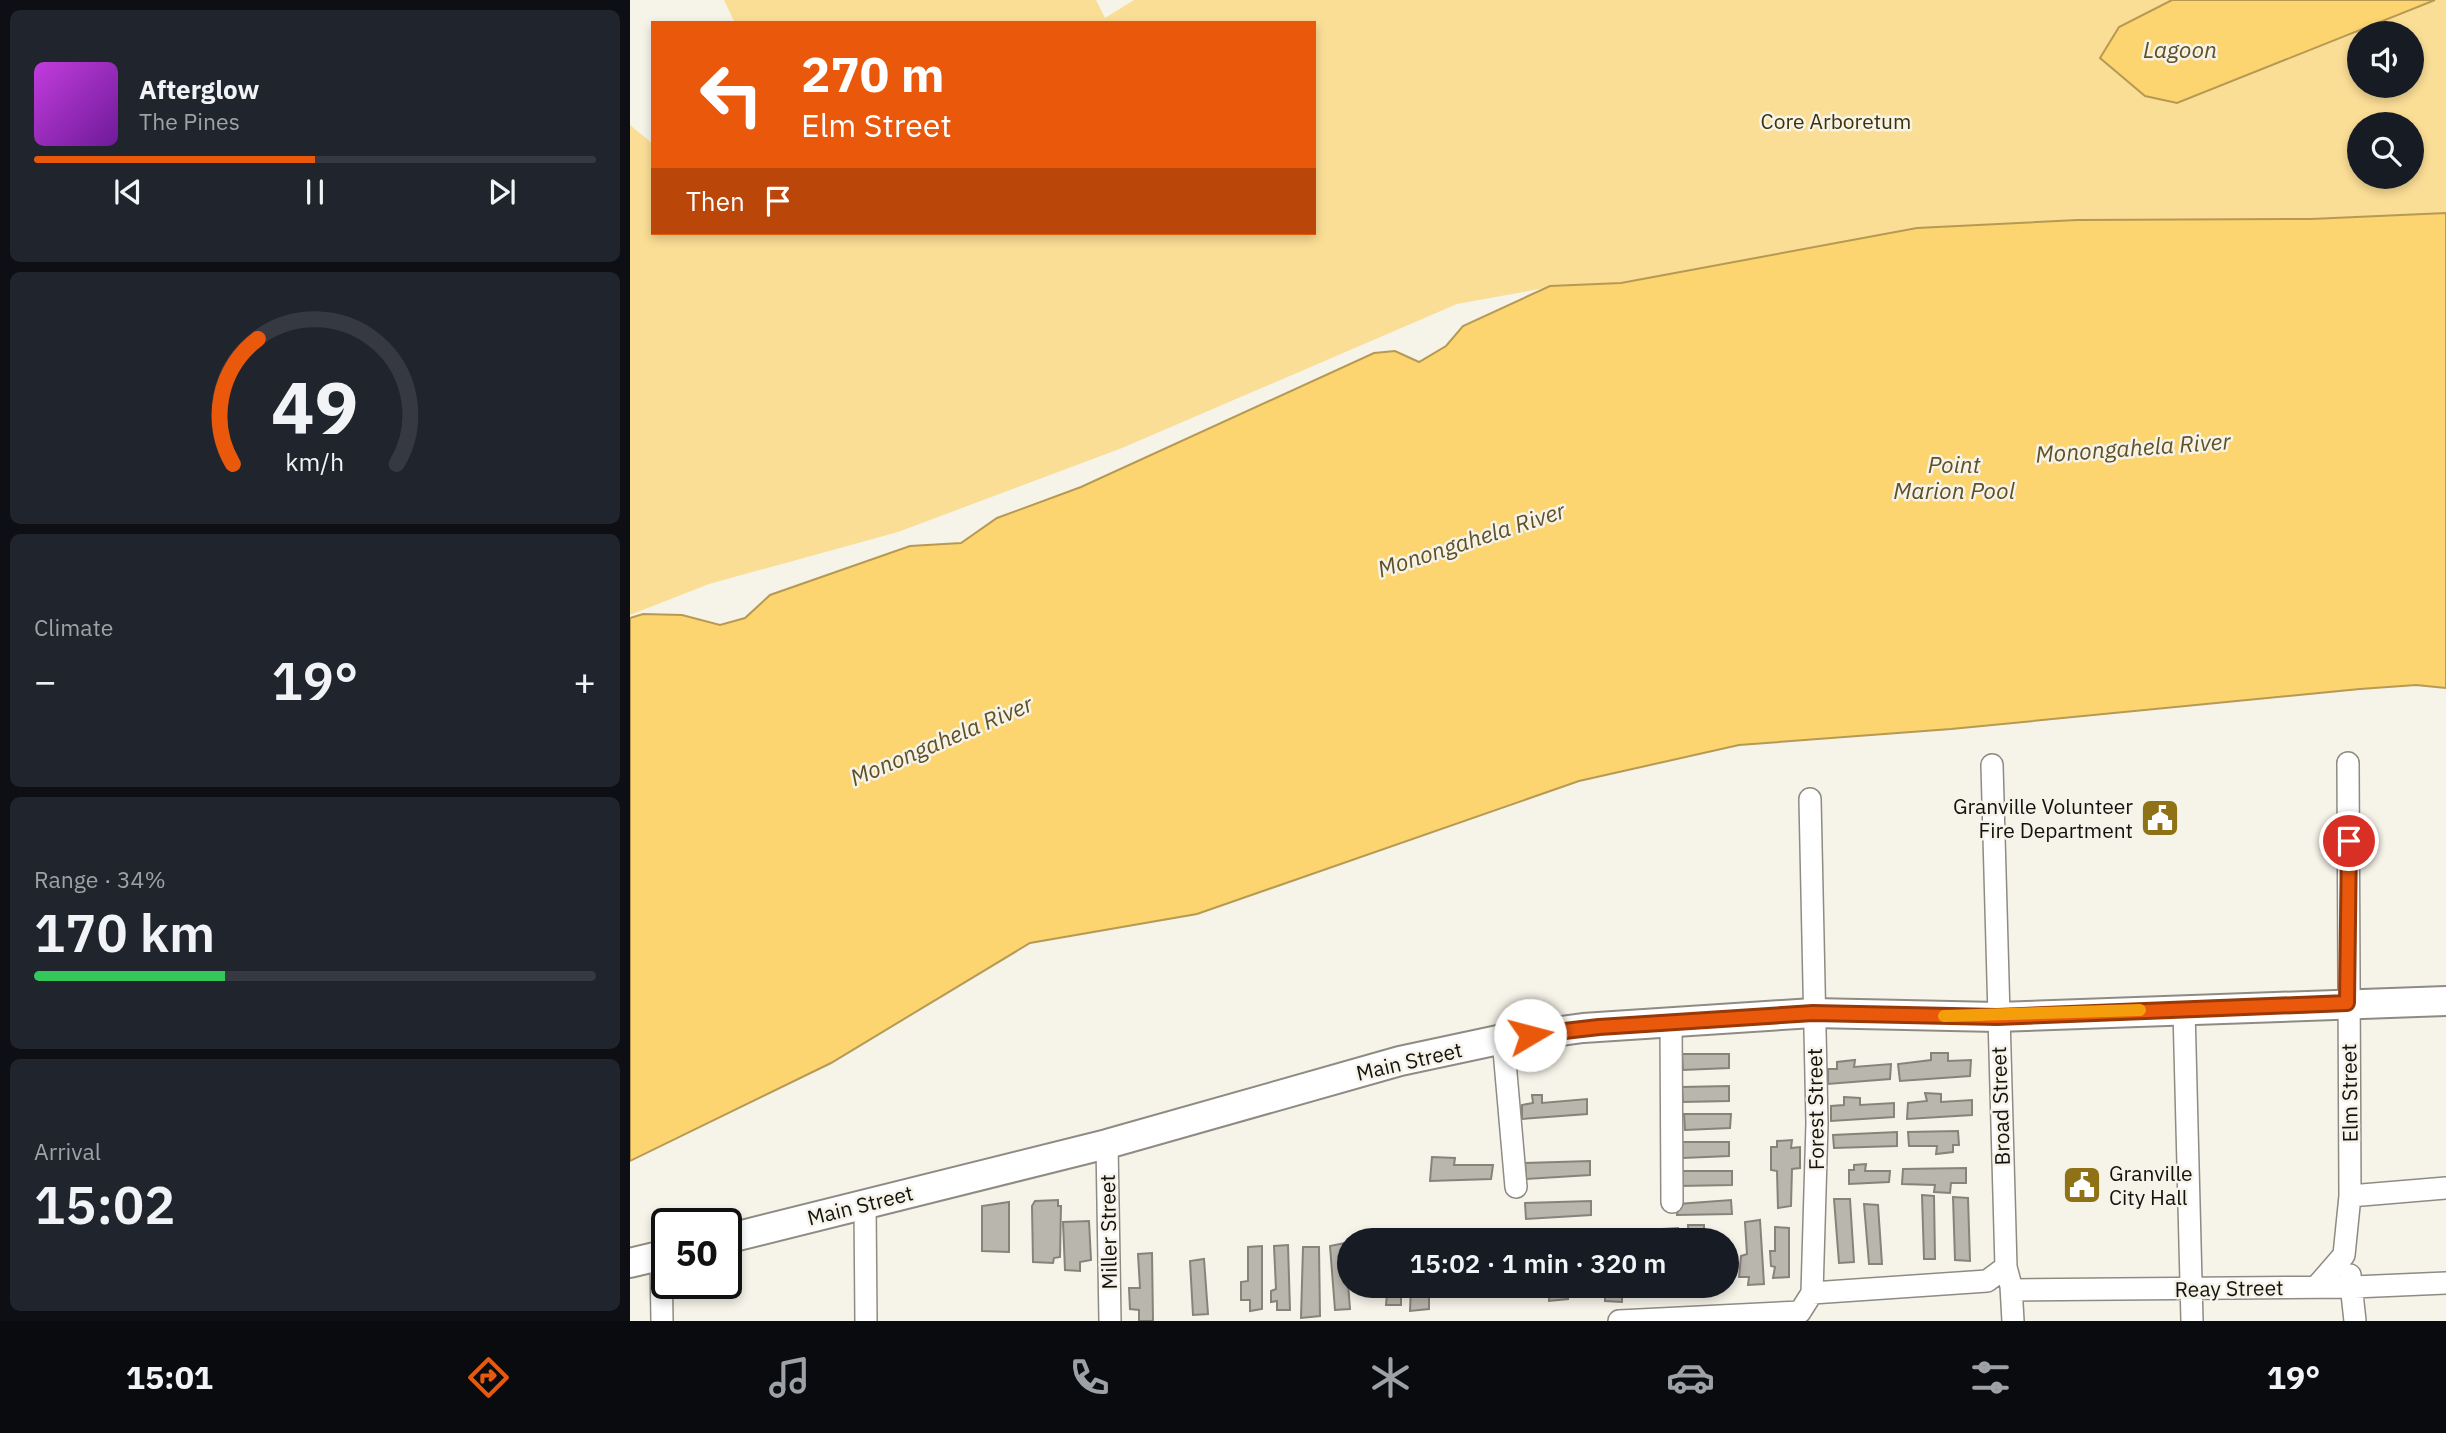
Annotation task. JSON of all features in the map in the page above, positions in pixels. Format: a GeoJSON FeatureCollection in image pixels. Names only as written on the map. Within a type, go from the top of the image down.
{"type":"FeatureCollection","features":[{"type":"Feature","properties":{"kind":"main road","name":"Main Street"},"geometry":{"type":"LineString","coordinates":[[742,1235],[1107,1144],[1399,1061],[1503,1039],[1583,1028],[1813,1013],[1997,1017],[2092,1011],[2446,1001]]}},
{"type":"Feature","properties":{"kind":"main road"},"geometry":{"type":"LineString","coordinates":[[630,1263],[651,1258]]}},
{"type":"Feature","properties":{"kind":"street","name":"Elm Street"},"geometry":{"type":"LineString","coordinates":[[2344,1255],[2350,1196],[2347,1003],[2348,763]]}},
{"type":"Feature","properties":{"kind":"street","name":"Broad Street"},"geometry":{"type":"LineString","coordinates":[[1992,765],[2006,1267],[2012,1290],[2013,1321]]}},
{"type":"Feature","properties":{"kind":"street","name":"Forest Street"},"geometry":{"type":"LineString","coordinates":[[1810,799],[1817,1123],[1812,1293]]}},
{"type":"Feature","properties":{"kind":"street"},"geometry":{"type":"LineString","coordinates":[[2185,1010],[2192,1321]]}},
{"type":"Feature","properties":{"kind":"street"},"geometry":{"type":"LineString","coordinates":[[1671,1021],[1672,1202]]}},
{"type":"Feature","properties":{"kind":"street"},"geometry":{"type":"LineString","coordinates":[[1503,1039],[1516,1187]]}},
{"type":"Feature","properties":{"kind":"street","name":"Miller Street"},"geometry":{"type":"LineString","coordinates":[[1107,1144],[1110,1321]]}},
{"type":"Feature","properties":{"kind":"street"},"geometry":{"type":"LineString","coordinates":[[2350,1196],[2446,1188]]}},
{"type":"Feature","properties":{"kind":"street"},"geometry":{"type":"LineString","coordinates":[[865,1204],[866,1321]]}},
{"type":"Feature","properties":{"kind":"street"},"geometry":{"type":"LineString","coordinates":[[2317,1286],[2344,1255]]}},
{"type":"Feature","properties":{"kind":"street"},"geometry":{"type":"LineString","coordinates":[[2344,1255],[2354,1287],[2355,1321]]}},
{"type":"Feature","properties":{"kind":"street"},"geometry":{"type":"LineString","coordinates":[[1619,1321],[1800,1312],[1812,1293],[1987,1281],[2006,1267]]}},
{"type":"Feature","properties":{"kind":"street","name":"Reay Street"},"geometry":{"type":"LineString","coordinates":[[2012,1290],[2191,1290],[2446,1283]]}},
{"type":"Feature","properties":{"kind":"street"},"geometry":{"type":"LineString","coordinates":[[662,1321],[663,1299]]}},
{"type":"Feature","properties":{"kind":"green space","name":"Core Arboretum"},"geometry":{"type":"Polygon","coordinates":[[[724,0],[1096,0],[1105,18],[1134,0],[2446,0],[2446,213],[2311,219],[2077,220],[1918,228],[1621,283],[1550,287],[1457,304],[1122,448],[898,532],[709,584],[630,615],[630,125],[651,142],[651,235],[1316,235],[1316,21],[734,21],[724,0]]]}},
{"type":"Feature","properties":{"kind":"water","name":"Lagoon"},"geometry":{"type":"Polygon","coordinates":[[[2172,0],[2435,0],[2382,21],[2347,21],[2347,35],[2177,103],[2145,96],[2100,58],[2119,27],[2172,0]]]}},
{"type":"Feature","properties":{"kind":"water","name":"Point Marion Pool"},"geometry":{"type":"Polygon","coordinates":[[[2446,213],[2446,688],[2416,685],[2360,689],[1951,729],[1739,745],[1579,781],[1197,914],[1030,943],[831,1063],[630,1161],[630,618],[643,614],[682,615],[720,625],[745,618],[770,595],[910,546],[961,543],[997,518],[1081,487],[1374,353],[1395,351],[1419,362],[1446,346],[1463,326],[1550,286],[1621,283],[1917,228],[2077,220],[2311,219],[2446,213]]]}},
{"type":"Feature","properties":{"kind":"building"},"geometry":{"type":"Polygon","coordinates":[[[1931,1053],[1948,1053],[1948,1061],[1971,1060],[1970,1076],[1900,1081],[1898,1064],[1931,1060],[1931,1053]]]}},
{"type":"Feature","properties":{"kind":"building"},"geometry":{"type":"Polygon","coordinates":[[[1682,1054],[1729,1054],[1729,1068],[1683,1070],[1682,1054]]]}},
{"type":"Feature","properties":{"kind":"building"},"geometry":{"type":"Polygon","coordinates":[[[1855,1060],[1854,1067],[1891,1064],[1890,1079],[1828,1084],[1828,1069],[1837,1069],[1837,1062],[1855,1060]]]}},
{"type":"Feature","properties":{"kind":"building"},"geometry":{"type":"Polygon","coordinates":[[[1729,1086],[1729,1101],[1683,1102],[1682,1087],[1729,1086]]]}},
{"type":"Feature","properties":{"kind":"building"},"geometry":{"type":"Polygon","coordinates":[[[1925,1093],[1941,1094],[1941,1102],[1972,1100],[1972,1115],[1907,1119],[1908,1103],[1927,1101],[1925,1093]]]}},
{"type":"Feature","properties":{"kind":"building"},"geometry":{"type":"Polygon","coordinates":[[[1532,1095],[1542,1095],[1542,1103],[1587,1099],[1587,1114],[1522,1119],[1522,1105],[1533,1103],[1532,1095]]]}},
{"type":"Feature","properties":{"kind":"building"},"geometry":{"type":"Polygon","coordinates":[[[1844,1097],[1860,1098],[1860,1105],[1894,1103],[1894,1117],[1831,1121],[1831,1106],[1844,1105],[1844,1097]]]}},
{"type":"Feature","properties":{"kind":"building"},"geometry":{"type":"Polygon","coordinates":[[[1684,1114],[1731,1114],[1730,1128],[1685,1130],[1684,1114]]]}},
{"type":"Feature","properties":{"kind":"building"},"geometry":{"type":"Polygon","coordinates":[[[1958,1131],[1959,1145],[1953,1145],[1953,1152],[1936,1154],[1937,1146],[1909,1146],[1908,1132],[1958,1131]]]}},
{"type":"Feature","properties":{"kind":"building"},"geometry":{"type":"Polygon","coordinates":[[[1897,1132],[1897,1146],[1834,1148],[1833,1135],[1897,1132]]]}},
{"type":"Feature","properties":{"kind":"building"},"geometry":{"type":"Polygon","coordinates":[[[1792,1140],[1791,1148],[1800,1147],[1800,1168],[1792,1169],[1791,1206],[1778,1208],[1777,1171],[1771,1170],[1771,1147],[1777,1147],[1777,1141],[1792,1140]]]}},
{"type":"Feature","properties":{"kind":"building"},"geometry":{"type":"Polygon","coordinates":[[[1682,1142],[1729,1142],[1729,1156],[1683,1158],[1682,1142]]]}},
{"type":"Feature","properties":{"kind":"building"},"geometry":{"type":"Polygon","coordinates":[[[1432,1157],[1455,1158],[1454,1165],[1493,1165],[1491,1179],[1430,1181],[1432,1157]]]}},
{"type":"Feature","properties":{"kind":"building"},"geometry":{"type":"Polygon","coordinates":[[[1590,1161],[1590,1175],[1526,1179],[1525,1163],[1590,1161]]]}},
{"type":"Feature","properties":{"kind":"building"},"geometry":{"type":"Polygon","coordinates":[[[1866,1164],[1865,1171],[1890,1171],[1889,1182],[1849,1184],[1849,1170],[1854,1170],[1854,1165],[1866,1164]]]}},
{"type":"Feature","properties":{"kind":"building"},"geometry":{"type":"Polygon","coordinates":[[[1966,1168],[1966,1183],[1951,1183],[1950,1193],[1934,1192],[1935,1185],[1902,1184],[1903,1169],[1966,1168]]]}},
{"type":"Feature","properties":{"kind":"building"},"geometry":{"type":"Polygon","coordinates":[[[1681,1171],[1732,1171],[1732,1185],[1680,1186],[1681,1171]]]}},
{"type":"Feature","properties":{"kind":"building"},"geometry":{"type":"Polygon","coordinates":[[[1922,1195],[1934,1196],[1935,1259],[1924,1259],[1922,1195]]]}},
{"type":"Feature","properties":{"kind":"building"},"geometry":{"type":"Polygon","coordinates":[[[1953,1197],[1968,1198],[1970,1261],[1955,1260],[1953,1197]]]}},
{"type":"Feature","properties":{"kind":"building"},"geometry":{"type":"Polygon","coordinates":[[[1834,1199],[1850,1199],[1854,1262],[1839,1263],[1834,1199]]]}},
{"type":"Feature","properties":{"kind":"building"},"geometry":{"type":"Polygon","coordinates":[[[1058,1200],[1058,1206],[1061,1206],[1060,1257],[1054,1258],[1053,1263],[1033,1262],[1032,1206],[1035,1201],[1058,1200]]]}},
{"type":"Feature","properties":{"kind":"building"},"geometry":{"type":"Polygon","coordinates":[[[1731,1200],[1732,1214],[1677,1215],[1678,1204],[1731,1200]]]}},
{"type":"Feature","properties":{"kind":"building"},"geometry":{"type":"Polygon","coordinates":[[[1591,1201],[1591,1215],[1526,1219],[1525,1203],[1591,1201]]]}},
{"type":"Feature","properties":{"kind":"building"},"geometry":{"type":"Polygon","coordinates":[[[1009,1202],[1009,1252],[982,1251],[982,1206],[1009,1202]]]}},
{"type":"Feature","properties":{"kind":"building"},"geometry":{"type":"Polygon","coordinates":[[[1864,1204],[1878,1205],[1882,1264],[1869,1264],[1864,1204]]]}},
{"type":"Feature","properties":{"kind":"building"},"geometry":{"type":"Polygon","coordinates":[[[1760,1220],[1764,1284],[1748,1285],[1749,1277],[1739,1277],[1741,1256],[1747,1254],[1745,1222],[1760,1220]]]}},
{"type":"Feature","properties":{"kind":"building"},"geometry":{"type":"Polygon","coordinates":[[[1089,1221],[1091,1260],[1080,1262],[1080,1271],[1065,1270],[1063,1222],[1089,1221]]]}},
{"type":"Feature","properties":{"kind":"building"},"geometry":{"type":"Polygon","coordinates":[[[1688,1225],[1704,1225],[1704,1228],[1688,1228],[1688,1225]]]}},
{"type":"Feature","properties":{"kind":"building"},"geometry":{"type":"Polygon","coordinates":[[[1775,1227],[1789,1228],[1789,1277],[1773,1278],[1775,1267],[1771,1266],[1770,1251],[1775,1251],[1775,1227]]]}},
{"type":"Feature","properties":{"kind":"building"},"geometry":{"type":"Polygon","coordinates":[[[1288,1245],[1290,1310],[1277,1310],[1277,1301],[1271,1302],[1271,1291],[1276,1289],[1274,1246],[1288,1245]]]}},
{"type":"Feature","properties":{"kind":"building"},"geometry":{"type":"Polygon","coordinates":[[[1337,1245],[1337,1298],[1349,1298],[1350,1309],[1335,1310],[1330,1246],[1337,1245]]]}},
{"type":"Feature","properties":{"kind":"building"},"geometry":{"type":"Polygon","coordinates":[[[1262,1246],[1262,1309],[1250,1311],[1250,1300],[1241,1300],[1241,1282],[1248,1281],[1248,1247],[1262,1246]]]}},
{"type":"Feature","properties":{"kind":"building"},"geometry":{"type":"Polygon","coordinates":[[[1303,1247],[1319,1247],[1320,1316],[1301,1318],[1303,1247]]]}},
{"type":"Feature","properties":{"kind":"building"},"geometry":{"type":"Polygon","coordinates":[[[1152,1253],[1153,1321],[1139,1321],[1139,1310],[1130,1309],[1129,1288],[1140,1288],[1138,1254],[1152,1253]]]}},
{"type":"Feature","properties":{"kind":"building"},"geometry":{"type":"Polygon","coordinates":[[[1204,1259],[1208,1314],[1193,1315],[1190,1261],[1204,1259]]]}},
{"type":"Feature","properties":{"kind":"building"},"geometry":{"type":"Polygon","coordinates":[[[1387,1298],[1401,1298],[1401,1305],[1386,1305],[1387,1298]]]}},
{"type":"Feature","properties":{"kind":"building"},"geometry":{"type":"Polygon","coordinates":[[[1411,1298],[1429,1298],[1429,1309],[1410,1311],[1411,1298]]]}},
{"type":"Feature","properties":{"kind":"building"},"geometry":{"type":"Polygon","coordinates":[[[1549,1298],[1568,1298],[1568,1299],[1549,1301],[1549,1298]]]}},
{"type":"Feature","properties":{"kind":"building"},"geometry":{"type":"Polygon","coordinates":[[[1605,1298],[1622,1298],[1622,1302],[1605,1301],[1605,1298]]]}},
{"type":"Feature","properties":{"kind":"slow traffic"},"geometry":{"type":"LineString","coordinates":[[1944,1016],[1997,1017],[2140,1010]]}},
{"type":"Feature","properties":{"kind":"place","name":"Granville Volunteer Fire Department"},"geometry":{"type":"Point","coordinates":[2160,818]}},
{"type":"Feature","properties":{"kind":"place","name":"Granville City Hall"},"geometry":{"type":"Point","coordinates":[2082,1185]}},
{"type":"Feature","properties":{"kind":"route"},"geometry":{"type":"LineString","coordinates":[[1530,1035],[1671,1021],[1813,1013],[1997,1017],[2092,1011],[2347,1003],[2350,970],[2349,841]]}},
{"type":"Feature","properties":{"kind":"water label","name":"Monongahela River"},"geometry":{"type":"Point","coordinates":[2133,447]}},
{"type":"Feature","properties":{"kind":"water label","name":"Monongahela River"},"geometry":{"type":"Point","coordinates":[1471,539]}},
{"type":"Feature","properties":{"kind":"water label","name":"Monongahela River"},"geometry":{"type":"Point","coordinates":[941,740]}}]}
